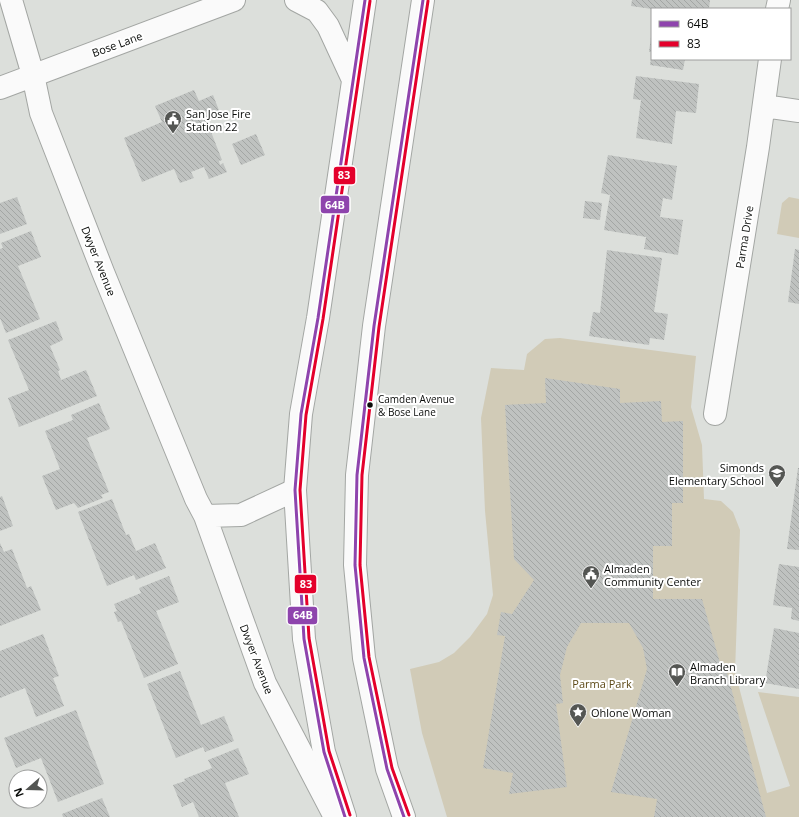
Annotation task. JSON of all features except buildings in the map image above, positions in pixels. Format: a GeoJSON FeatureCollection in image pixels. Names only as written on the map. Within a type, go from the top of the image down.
{"type":"FeatureCollection","features":[{"type":"Feature","properties":{"kind":"main road","name":"Dwyer Avenue"},"geometry":{"type":"LineString","coordinates":[[11,0],[33,75],[41,114],[187,477],[205,516],[264,683],[335,817]]}},
{"type":"Feature","properties":{"kind":"main road","name":"Bose Lane"},"geometry":{"type":"LineString","coordinates":[[0,88],[234,0]]}},
{"type":"Feature","properties":{"kind":"main road"},"geometry":{"type":"LineString","coordinates":[[296,0],[317,11],[325,21],[353,80]]}},
{"type":"Feature","properties":{"kind":"main road"},"geometry":{"type":"LineString","coordinates":[[345,817],[324,752],[304,638],[294,490],[301,414],[319,310],[364,0]]}},
{"type":"Feature","properties":{"kind":"main road"},"geometry":{"type":"LineString","coordinates":[[404,817],[387,769],[364,658],[355,565],[357,475],[374,326],[424,0]]}},
{"type":"Feature","properties":{"kind":"main road","name":"Parma Drive"},"geometry":{"type":"LineString","coordinates":[[716,414],[770,60]]}},
{"type":"Feature","properties":{"kind":"main road"},"geometry":{"type":"LineString","coordinates":[[764,106],[799,111]]}},
{"type":"Feature","properties":{"kind":"main road"},"geometry":{"type":"LineString","coordinates":[[205,516],[241,515],[294,490]]}},
{"type":"Feature","properties":{"kind":"green space"},"geometry":{"type":"Polygon","coordinates":[[[789,197],[799,199],[799,238],[777,234],[782,203],[789,197]]]}},
{"type":"Feature","properties":{"kind":"green space","name":"Parma Park"},"geometry":{"type":"Polygon","coordinates":[[[560,338],[696,356],[691,407],[702,445],[704,499],[721,501],[733,512],[740,530],[735,672],[767,793],[790,786],[758,692],[799,697],[799,817],[447,817],[422,733],[410,669],[439,662],[454,653],[470,637],[487,614],[493,595],[485,511],[481,418],[491,368],[524,370],[527,354],[545,339],[560,338]]]}},
{"type":"Feature","properties":{"kind":"transit line","name":"64B"},"geometry":{"type":"LineString","coordinates":[[345,817],[324,752],[304,639],[295,490],[301,414],[318,318],[365,0]]}},
{"type":"Feature","properties":{"kind":"transit line","name":"64B"},"geometry":{"type":"LineString","coordinates":[[404,817],[387,769],[364,658],[355,565],[357,475],[374,326],[423,0]]}},
{"type":"Feature","properties":{"kind":"transit line","name":"83"},"geometry":{"type":"LineString","coordinates":[[350,815],[329,751],[309,638],[300,490],[306,415],[323,319],[370,1]]}},
{"type":"Feature","properties":{"kind":"transit line","name":"83"},"geometry":{"type":"LineString","coordinates":[[409,815],[392,768],[369,657],[360,565],[362,475],[379,327],[428,1]]}},
{"type":"Feature","properties":{"kind":"place","name":"San Jose Fire Station 22"},"geometry":{"type":"Point","coordinates":[173,134]}},
{"type":"Feature","properties":{"kind":"place","name":"Camden Avenue & Bose Lane"},"geometry":{"type":"Point","coordinates":[370,405]}},
{"type":"Feature","properties":{"kind":"place","name":"Simonds Elementary School"},"geometry":{"type":"Point","coordinates":[777,488]}},
{"type":"Feature","properties":{"kind":"place","name":"Almaden Community Center"},"geometry":{"type":"Point","coordinates":[591,589]}},
{"type":"Feature","properties":{"kind":"place","name":"Almaden Branch Library"},"geometry":{"type":"Point","coordinates":[677,687]}},
{"type":"Feature","properties":{"kind":"place","name":"Ohlone Woman"},"geometry":{"type":"Point","coordinates":[578,727]}}]}
